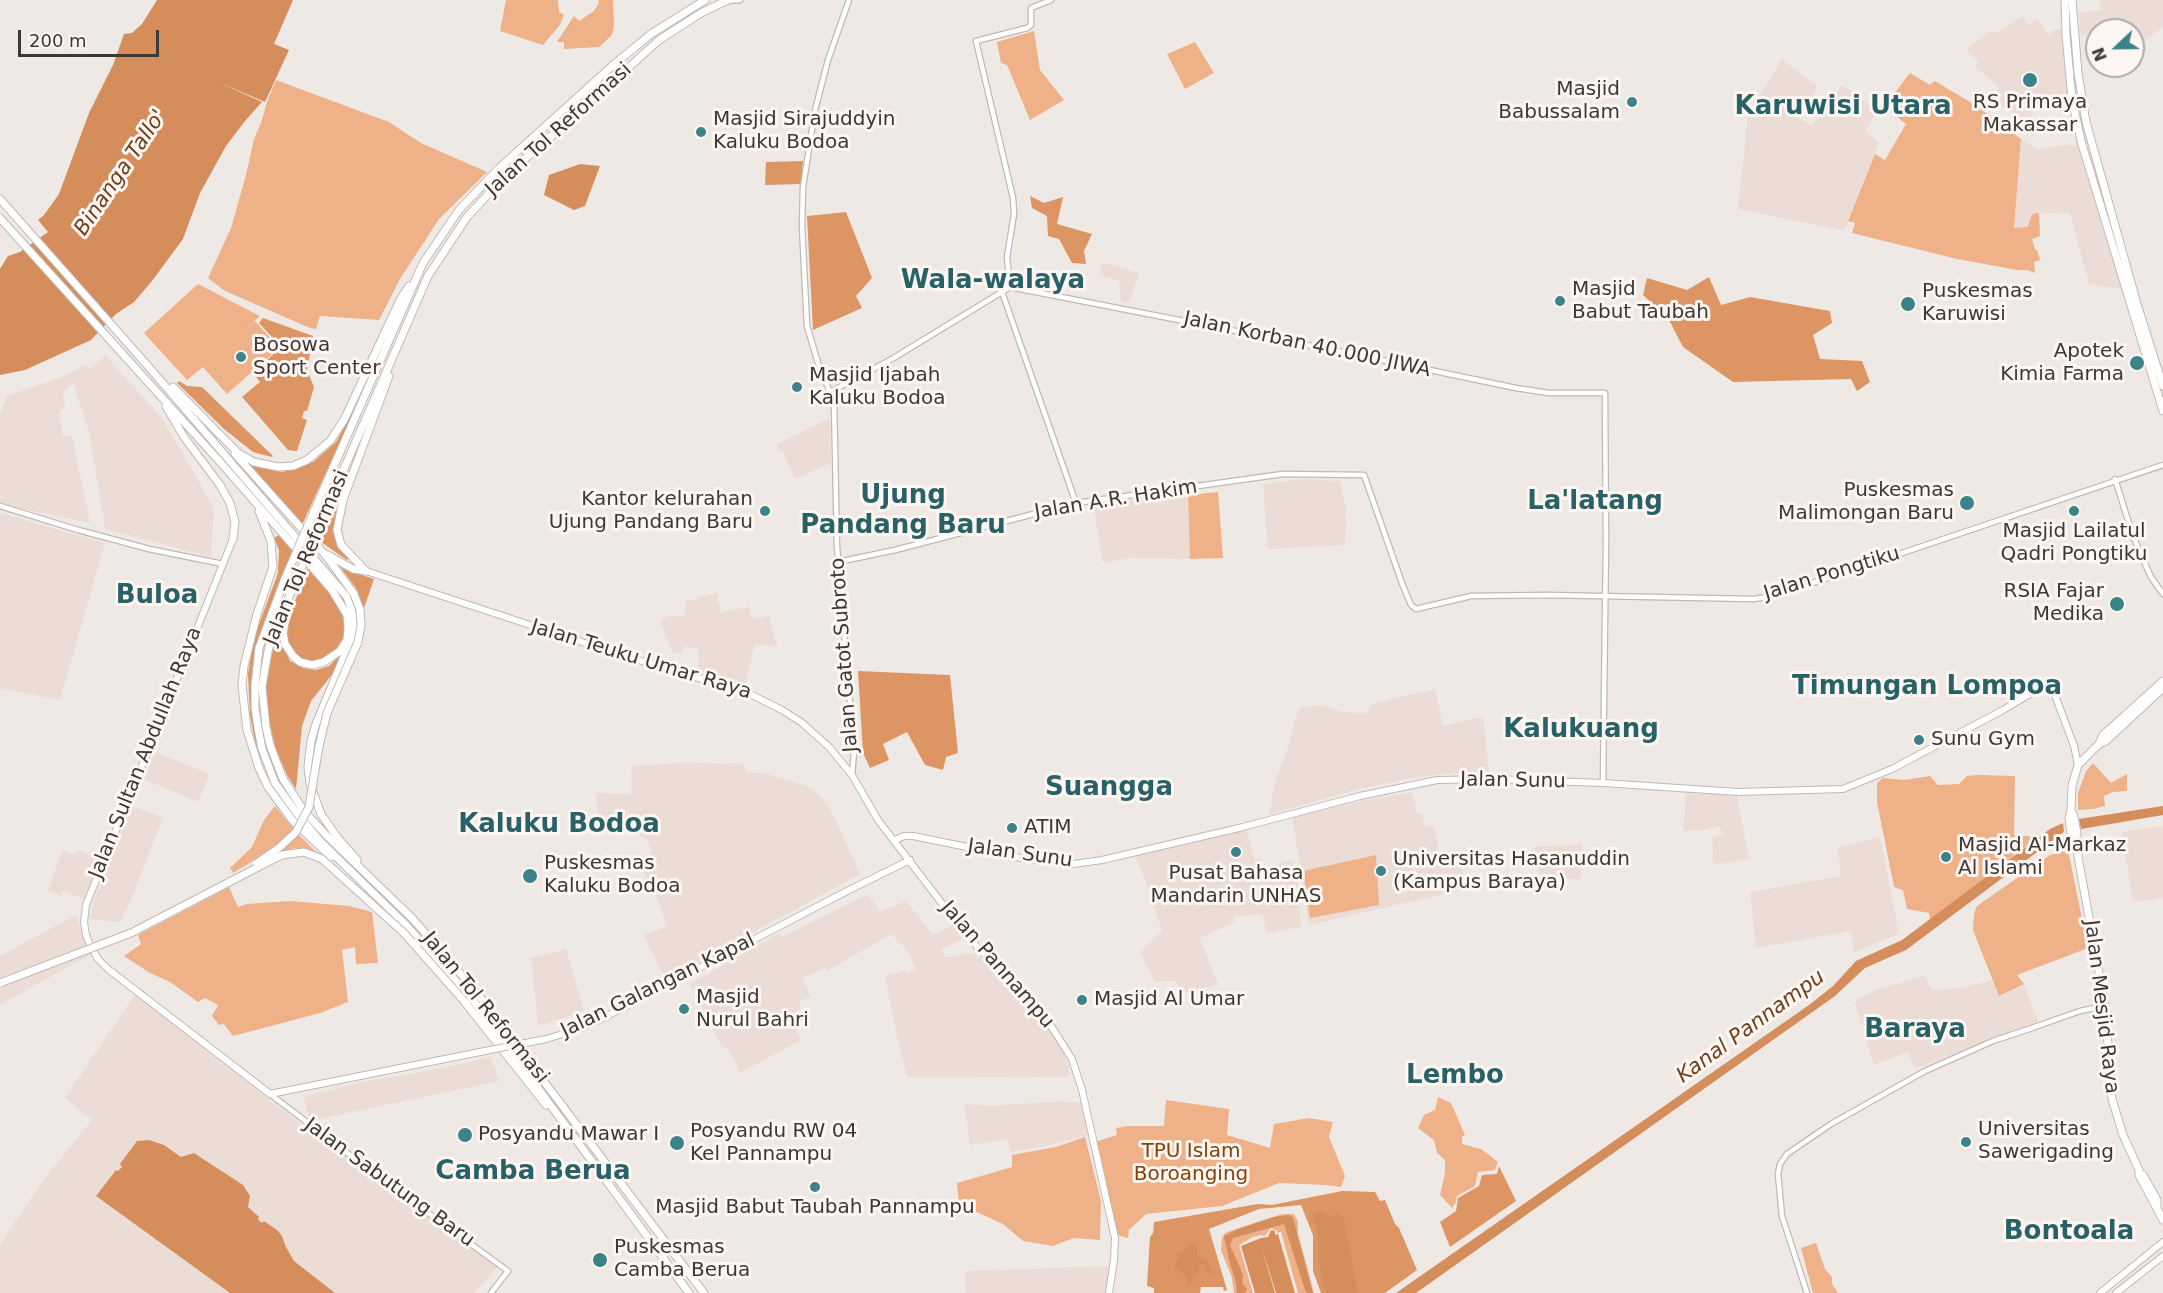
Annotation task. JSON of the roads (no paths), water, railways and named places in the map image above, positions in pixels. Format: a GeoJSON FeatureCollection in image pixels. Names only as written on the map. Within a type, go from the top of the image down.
{"type":"FeatureCollection","features":[{"type":"Feature","properties":{"kind":"highway","name":"Jalan Tol Reformasi"},"geometry":{"type":"LineString","coordinates":[[689,1293],[473,1000],[429,949],[321,842],[299,816],[275,783],[262,749],[255,708],[259,648],[284,581],[423,263],[459,210],[498,169],[651,34],[705,0]]}},
{"type":"Feature","properties":{"kind":"highway","name":"Jalan Tol Reformasi"},"geometry":{"type":"LineString","coordinates":[[704,1293],[486,1004],[438,947],[304,812],[283,779],[270,746],[263,708],[264,669],[274,630],[428,276],[467,217],[506,175],[658,40],[685,22],[727,0]]}},
{"type":"Feature","properties":{"kind":"highway"},"geometry":{"type":"LineString","coordinates":[[2065,0],[2069,10],[2094,168],[2163,411]]}},
{"type":"Feature","properties":{"kind":"highway"},"geometry":{"type":"LineString","coordinates":[[2072,0],[2069,10],[2070,73],[2074,110],[2163,386]]}},
{"type":"Feature","properties":{"kind":"highway"},"geometry":{"type":"LineString","coordinates":[[2070,73],[2078,73]]}},
{"type":"Feature","properties":{"kind":"highway"},"geometry":{"type":"LineString","coordinates":[[0,199],[148,366],[343,592],[349,602],[354,618],[351,645],[316,724],[311,741],[309,776],[325,819],[337,837],[382,889]]}},
{"type":"Feature","properties":{"kind":"highway"},"geometry":{"type":"LineString","coordinates":[[0,218],[332,590],[347,615],[347,640],[340,651],[324,662],[305,664],[293,656],[285,644],[284,619],[292,589]]}},
{"type":"Feature","properties":{"kind":"highway"},"geometry":{"type":"LineString","coordinates":[[148,366],[166,380],[238,453],[254,462],[278,467],[293,466],[319,452],[330,441],[344,420],[400,300],[423,263]]}},
{"type":"Feature","properties":{"kind":"highway"},"geometry":{"type":"LineString","coordinates":[[366,571],[349,556],[339,541],[337,530],[339,516],[359,453],[428,276]]}},
{"type":"Feature","properties":{"kind":"highway"},"geometry":{"type":"LineString","coordinates":[[152,388],[230,503],[234,522],[233,539]]}},
{"type":"Feature","properties":{"kind":"highway"},"geometry":{"type":"LineString","coordinates":[[202,897],[279,847],[296,832],[305,817],[312,795],[316,758],[327,713],[358,642],[360,617],[354,594],[347,582],[222,438]]}},
{"type":"Feature","properties":{"kind":"highway"},"geometry":{"type":"LineString","coordinates":[[254,500],[266,526],[274,556],[273,567],[257,614],[244,666],[244,710],[253,751],[268,787],[293,821],[381,900]]}},
{"type":"Feature","properties":{"kind":"highway"},"geometry":{"type":"LineString","coordinates":[[309,538],[342,564],[366,571]]}},
{"type":"Feature","properties":{"kind":"highway","name":"Jalan Mesjid Raya"},"geometry":{"type":"LineString","coordinates":[[2162,685],[2103,735],[2098,744],[2078,765],[2072,786],[2072,817],[2105,1006],[2112,1099],[2123,1135],[2143,1184],[2163,1220]]}},
{"type":"Feature","properties":{"kind":"highway"},"geometry":{"type":"LineString","coordinates":[[0,983],[131,933],[282,855],[303,852],[313,854],[335,870],[404,933],[464,1001],[618,1196]]}},
{"type":"Feature","properties":{"kind":"main road","name":"Jalan Sultan Abdullah Raya"},"geometry":{"type":"LineString","coordinates":[[233,539],[86,905],[84,921],[90,945],[98,959],[108,969],[270,1094]]}},
{"type":"Feature","properties":{"kind":"main road","name":"Jalan Teuku Umar Raya"},"geometry":{"type":"LineString","coordinates":[[366,571],[594,646],[690,676],[734,686],[772,704],[801,722],[829,747],[852,775],[878,820],[897,843]]}},
{"type":"Feature","properties":{"kind":"main road","name":"Jalan Sunu"},"geometry":{"type":"LineString","coordinates":[[897,843],[904,836],[913,836],[1021,858],[1074,864],[1102,860],[1239,828],[1360,796],[1437,780],[1495,779],[1603,783],[1738,792],[1843,789],[1892,769],[2003,710],[2050,682],[2074,746],[2078,765]]}},
{"type":"Feature","properties":{"kind":"main road"},"geometry":{"type":"LineString","coordinates":[[2074,746],[2087,755]]}},
{"type":"Feature","properties":{"kind":"main road","name":"Jalan Pannampu"},"geometry":{"type":"LineString","coordinates":[[897,843],[980,950],[1039,1007],[1072,1059],[1082,1090],[1115,1238],[1108,1293]]}},
{"type":"Feature","properties":{"kind":"main road","name":"Jalan Galangan Kapal"},"geometry":{"type":"LineString","coordinates":[[270,1094],[546,1039],[595,1022],[849,890],[910,861]]}},
{"type":"Feature","properties":{"kind":"main road"},"geometry":{"type":"LineString","coordinates":[[2100,1293],[2163,1242]]}},
{"type":"Feature","properties":{"kind":"main road"},"geometry":{"type":"LineString","coordinates":[[2116,1293],[2163,1256]]}},
{"type":"Feature","properties":{"kind":"street"},"geometry":{"type":"LineString","coordinates":[[727,0],[740,0]]}},
{"type":"Feature","properties":{"kind":"street"},"geometry":{"type":"LineString","coordinates":[[830,392],[892,359],[1010,287],[1007,257],[1014,214],[1013,198],[976,41],[1028,28],[1031,25],[1031,8],[1051,0]]}},
{"type":"Feature","properties":{"kind":"street","name":"Jalan Gatot Subroto"},"geometry":{"type":"LineString","coordinates":[[848,3],[820,88],[803,187],[803,261],[807,326],[818,363],[834,402],[838,562],[854,752],[852,775]]}},
{"type":"Feature","properties":{"kind":"street","name":"Jalan Korban 40.000 JIWA"},"geometry":{"type":"LineString","coordinates":[[1010,287],[1516,388],[1549,393],[1605,393],[1605,597]]}},
{"type":"Feature","properties":{"kind":"street"},"geometry":{"type":"LineString","coordinates":[[1002,292],[1076,503]]}},
{"type":"Feature","properties":{"kind":"street","name":"Jalan Pongtiku"},"geometry":{"type":"LineString","coordinates":[[1416,609],[1471,596],[1742,599],[1769,597],[2163,465]]}},
{"type":"Feature","properties":{"kind":"street","name":"Jalan A.R. Hakim"},"geometry":{"type":"LineString","coordinates":[[838,562],[895,550],[1076,503],[1283,474],[1364,475],[1403,586],[1411,605],[1416,609]]}},
{"type":"Feature","properties":{"kind":"street"},"geometry":{"type":"LineString","coordinates":[[2115,480],[2133,536],[2151,577],[2163,594]]}},
{"type":"Feature","properties":{"kind":"street"},"geometry":{"type":"LineString","coordinates":[[0,506],[78,531],[223,564]]}},
{"type":"Feature","properties":{"kind":"street"},"geometry":{"type":"LineString","coordinates":[[1603,783],[1605,597]]}},
{"type":"Feature","properties":{"kind":"street"},"geometry":{"type":"LineString","coordinates":[[1807,1293],[1784,1224],[1778,1174],[1780,1164],[1793,1149],[1831,1124],[1925,1071],[1993,1041],[2072,1014],[2105,1006]]}},
{"type":"Feature","properties":{"kind":"street","name":"Jalan Sabutung Baru"},"geometry":{"type":"LineString","coordinates":[[270,1094],[319,1133],[508,1271],[491,1293]]}},
{"type":"Feature","properties":{"kind":"water","name":"Binanga Tallo'"},"geometry":{"type":"Polygon","coordinates":[[[157,0],[293,0],[274,44],[289,50],[265,102],[220,83],[262,102],[226,146],[200,193],[183,239],[134,302],[116,314],[91,340],[25,370],[0,375],[0,269],[8,256],[20,252],[48,232],[38,220],[59,194],[89,113],[113,65],[124,34],[132,33],[142,24],[157,0]]]}},
{"type":"Feature","properties":{"kind":"water"},"geometry":{"type":"Polygon","coordinates":[[[580,164],[600,166],[585,206],[574,210],[544,195],[549,175],[580,164]]]}},
{"type":"Feature","properties":{"kind":"water"},"geometry":{"type":"Polygon","coordinates":[[[2163,806],[2163,815],[2081,829],[2079,819],[2163,806]]]}},
{"type":"Feature","properties":{"kind":"water"},"geometry":{"type":"Polygon","coordinates":[[[2063,823],[2064,832],[1906,950],[1865,968],[1835,996],[1416,1293],[1396,1293],[1809,1005],[1833,986],[1856,961],[1902,940],[2050,829],[2063,823]]]}},
{"type":"Feature","properties":{"kind":"water"},"geometry":{"type":"Polygon","coordinates":[[[149,1140],[164,1145],[181,1157],[194,1153],[243,1185],[250,1196],[248,1207],[259,1217],[258,1220],[262,1223],[264,1221],[277,1230],[294,1261],[335,1293],[230,1293],[96,1196],[116,1170],[122,1167],[120,1164],[137,1141],[149,1140]]]}},
{"type":"Feature","properties":{"kind":"water"},"geometry":{"type":"Polygon","coordinates":[[[1319,1211],[1331,1217],[1339,1212],[1344,1220],[1358,1293],[1325,1293],[1318,1256],[1318,1235],[1312,1213],[1316,1214],[1319,1211]]]}},
{"type":"Feature","properties":{"kind":"water"},"geometry":{"type":"Polygon","coordinates":[[[1288,1215],[1293,1217],[1313,1293],[1307,1293],[1305,1290],[1284,1224],[1233,1238],[1230,1245],[1243,1275],[1242,1283],[1247,1289],[1245,1293],[1237,1293],[1224,1236],[1274,1217],[1288,1215]]]}},
{"type":"Feature","properties":{"kind":"water"},"geometry":{"type":"Polygon","coordinates":[[[1271,1230],[1275,1231],[1275,1235],[1278,1234],[1295,1293],[1276,1293],[1260,1242],[1275,1293],[1255,1293],[1241,1246],[1268,1237],[1271,1230]]]}},
{"type":"Feature","properties":{"kind":"water"},"geometry":{"type":"Polygon","coordinates":[[[1192,1244],[1197,1246],[1197,1255],[1207,1261],[1213,1272],[1211,1274],[1204,1271],[1206,1267],[1201,1264],[1197,1274],[1193,1276],[1193,1281],[1187,1287],[1183,1284],[1187,1284],[1187,1277],[1175,1268],[1180,1258],[1177,1256],[1178,1253],[1192,1244]]]}},
{"type":"Feature","properties":{"kind":"place","name":"RS Primaya Makassar"},"geometry":{"type":"Point","coordinates":[2030,80]}},
{"type":"Feature","properties":{"kind":"place","name":"Masjid Babussalam"},"geometry":{"type":"Point","coordinates":[1632,102]}},
{"type":"Feature","properties":{"kind":"place","name":"Masjid Sirajuddyin Kaluku Bodoa"},"geometry":{"type":"Point","coordinates":[701,132]}},
{"type":"Feature","properties":{"kind":"place","name":"Masjid Babut Taubah"},"geometry":{"type":"Point","coordinates":[1560,301]}},
{"type":"Feature","properties":{"kind":"place","name":"Puskesmas Karuwisi"},"geometry":{"type":"Point","coordinates":[1908,304]}},
{"type":"Feature","properties":{"kind":"place","name":"Bosowa Sport Center"},"geometry":{"type":"Point","coordinates":[241,357]}},
{"type":"Feature","properties":{"kind":"place","name":"Apotek Kimia Farma"},"geometry":{"type":"Point","coordinates":[2137,363]}},
{"type":"Feature","properties":{"kind":"place","name":"Masjid Ijabah Kaluku Bodoa"},"geometry":{"type":"Point","coordinates":[797,387]}},
{"type":"Feature","properties":{"kind":"place","name":"Puskesmas Malimongan Baru"},"geometry":{"type":"Point","coordinates":[1967,503]}},
{"type":"Feature","properties":{"kind":"place","name":"Kantor kelurahan Ujung Pandang Baru"},"geometry":{"type":"Point","coordinates":[765,511]}},
{"type":"Feature","properties":{"kind":"place","name":"Masjid Lailatul Qadri Pongtiku"},"geometry":{"type":"Point","coordinates":[2074,511]}},
{"type":"Feature","properties":{"kind":"place","name":"RSIA Fajar Medika"},"geometry":{"type":"Point","coordinates":[2117,604]}},
{"type":"Feature","properties":{"kind":"place","name":"Sunu Gym"},"geometry":{"type":"Point","coordinates":[1919,740]}},
{"type":"Feature","properties":{"kind":"place","name":"ATIM"},"geometry":{"type":"Point","coordinates":[1012,828]}},
{"type":"Feature","properties":{"kind":"place","name":"Pusat Bahasa Mandarin UNHAS"},"geometry":{"type":"Point","coordinates":[1236,852]}},
{"type":"Feature","properties":{"kind":"place","name":"Masjid Al-Markaz Al Islami"},"geometry":{"type":"Point","coordinates":[1946,857]}},
{"type":"Feature","properties":{"kind":"place","name":"Universitas Hasanuddin (Kampus Baraya)"},"geometry":{"type":"Point","coordinates":[1381,871]}},
{"type":"Feature","properties":{"kind":"place","name":"Puskesmas Kaluku Bodoa"},"geometry":{"type":"Point","coordinates":[530,876]}},
{"type":"Feature","properties":{"kind":"place","name":"Masjid Al Umar"},"geometry":{"type":"Point","coordinates":[1082,1000]}},
{"type":"Feature","properties":{"kind":"place","name":"Masjid Nurul Bahri"},"geometry":{"type":"Point","coordinates":[684,1009]}},
{"type":"Feature","properties":{"kind":"place","name":"Posyandu Mawar I"},"geometry":{"type":"Point","coordinates":[465,1135]}},
{"type":"Feature","properties":{"kind":"place","name":"Universitas Sawerigading"},"geometry":{"type":"Point","coordinates":[1966,1142]}},
{"type":"Feature","properties":{"kind":"place","name":"Posyandu RW 04 Kel Pannampu"},"geometry":{"type":"Point","coordinates":[677,1143]}},
{"type":"Feature","properties":{"kind":"place","name":"Masjid Babut Taubah Pannampu"},"geometry":{"type":"Point","coordinates":[815,1187]}},
{"type":"Feature","properties":{"kind":"place","name":"Puskesmas Camba Berua"},"geometry":{"type":"Point","coordinates":[600,1260]}},
{"type":"Feature","properties":{"kind":"district","name":"Karuwisi Utara"},"geometry":{"type":"Point","coordinates":[1843,107]}},
{"type":"Feature","properties":{"kind":"district","name":"Wala-walaya"},"geometry":{"type":"Point","coordinates":[993,281]}},
{"type":"Feature","properties":{"kind":"district","name":"La'latang"},"geometry":{"type":"Point","coordinates":[1595,502]}},
{"type":"Feature","properties":{"kind":"district","name":"Ujung Pandang Baru"},"geometry":{"type":"Point","coordinates":[903,511]}},
{"type":"Feature","properties":{"kind":"district","name":"Buloa"},"geometry":{"type":"Point","coordinates":[157,596]}},
{"type":"Feature","properties":{"kind":"district","name":"Timungan Lompoa"},"geometry":{"type":"Point","coordinates":[1927,687]}},
{"type":"Feature","properties":{"kind":"district","name":"Kalukuang"},"geometry":{"type":"Point","coordinates":[1581,730]}},
{"type":"Feature","properties":{"kind":"district","name":"Suangga"},"geometry":{"type":"Point","coordinates":[1109,788]}},
{"type":"Feature","properties":{"kind":"district","name":"Kaluku Bodoa"},"geometry":{"type":"Point","coordinates":[559,825]}},
{"type":"Feature","properties":{"kind":"district","name":"Baraya"},"geometry":{"type":"Point","coordinates":[1915,1030]}},
{"type":"Feature","properties":{"kind":"district","name":"Lembo"},"geometry":{"type":"Point","coordinates":[1455,1076]}},
{"type":"Feature","properties":{"kind":"district","name":"Camba Berua"},"geometry":{"type":"Point","coordinates":[533,1172]}},
{"type":"Feature","properties":{"kind":"district","name":"Bontoala"},"geometry":{"type":"Point","coordinates":[2069,1232]}},
{"type":"Feature","properties":{"kind":"water label","name":"Kanal Pannampu"},"geometry":{"type":"Point","coordinates":[1751,1027]}},
{"type":"Feature","properties":{"kind":"park label","name":"TPU Islam Boroanging"},"geometry":{"type":"Point","coordinates":[1191,1164]}}]}
